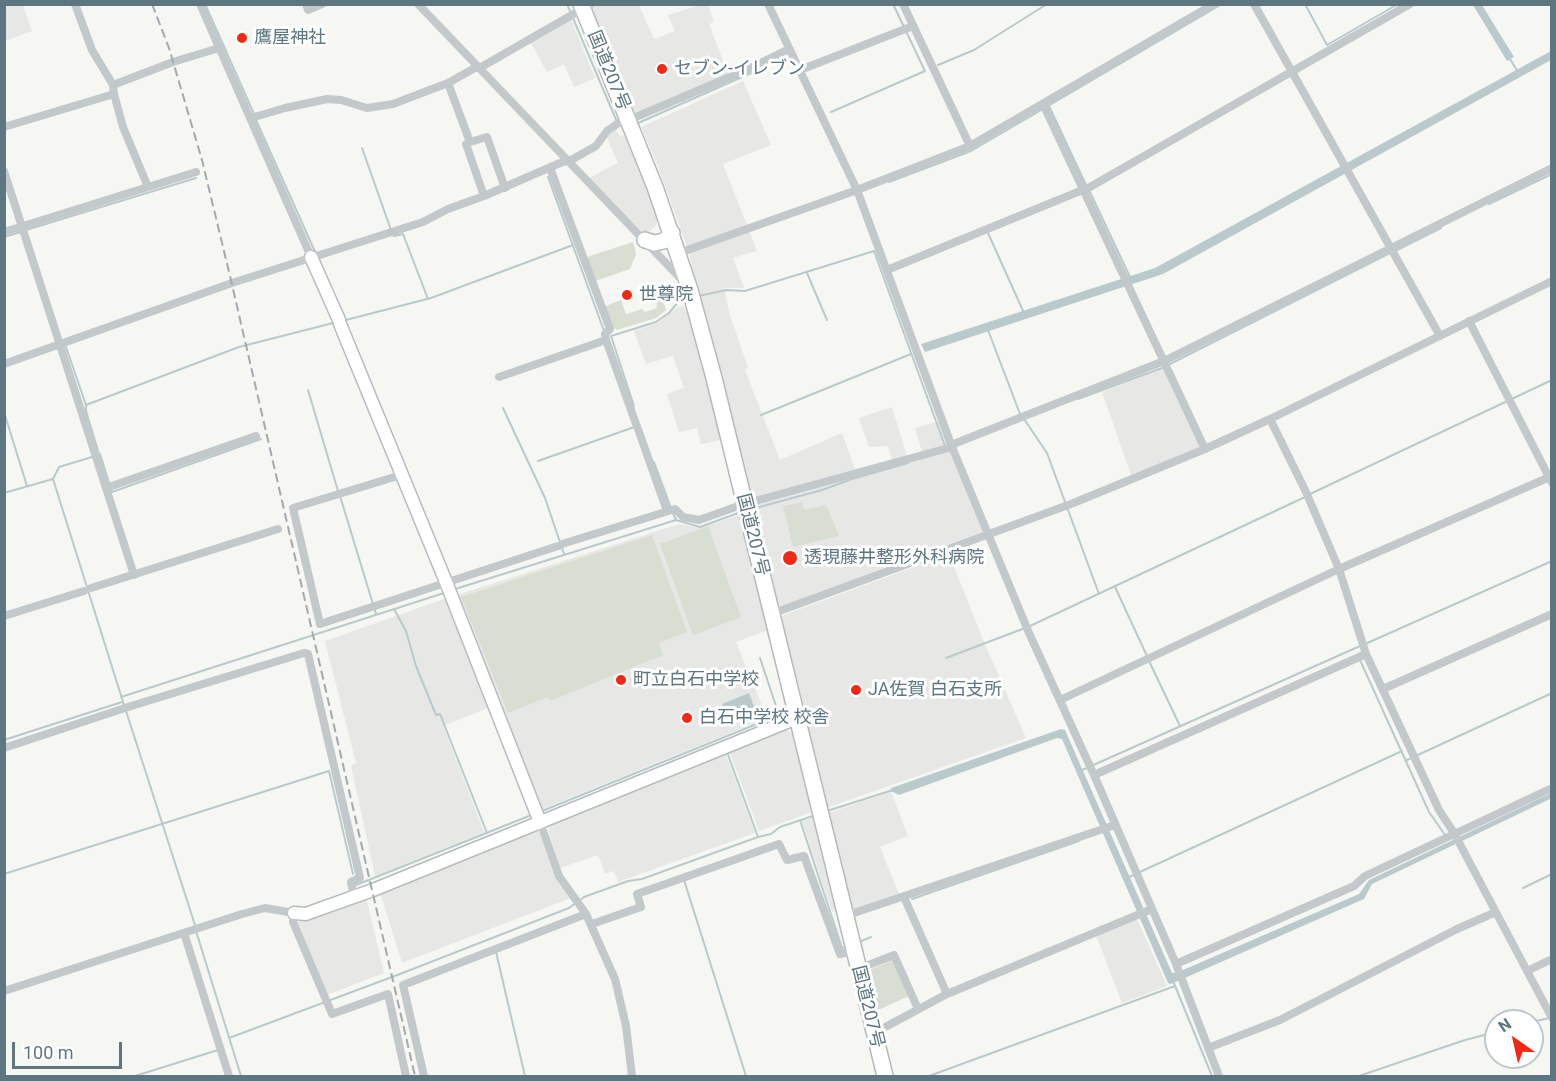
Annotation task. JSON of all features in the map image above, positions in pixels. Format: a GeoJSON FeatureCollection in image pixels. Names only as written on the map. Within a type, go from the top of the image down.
{"type":"FeatureCollection","features":[{"type":"Feature","properties":{"kind":"highway","name":"国道207号"},"geometry":{"type":"LineString","coordinates":[[580,10],[672,233],[692,295],[885,1077]]}},
{"type":"Feature","properties":{"kind":"highway"},"geometry":{"type":"LineString","coordinates":[[645,240],[654,243],[664,241],[672,233]]}},
{"type":"Feature","properties":{"kind":"street"},"geometry":{"type":"LineString","coordinates":[[75,4],[92,50],[114,89],[123,127],[148,187]]}},
{"type":"Feature","properties":{"kind":"street"},"geometry":{"type":"LineString","coordinates":[[200,4],[315,255],[538,816],[559,876],[592,924],[615,979],[626,1026],[632,1077]]}},
{"type":"Feature","properties":{"kind":"street"},"geometry":{"type":"LineString","coordinates":[[306,4],[308,10],[322,4]]}},
{"type":"Feature","properties":{"kind":"street"},"geometry":{"type":"LineString","coordinates":[[418,4],[645,240],[692,295]]}},
{"type":"Feature","properties":{"kind":"street"},"geometry":{"type":"LineString","coordinates":[[768,4],[857,190],[917,352],[948,448],[1091,769],[1113,826],[1137,874],[1145,912],[1179,971],[1219,1077]]}},
{"type":"Feature","properties":{"kind":"street"},"geometry":{"type":"LineString","coordinates":[[903,4],[907,28],[970,146]]}},
{"type":"Feature","properties":{"kind":"street"},"geometry":{"type":"LineString","coordinates":[[679,253],[857,190],[970,146],[1044,107],[1214,4]]}},
{"type":"Feature","properties":{"kind":"street"},"geometry":{"type":"LineString","coordinates":[[1254,4],[1440,336]]}},
{"type":"Feature","properties":{"kind":"street"},"geometry":{"type":"LineString","coordinates":[[887,270],[1086,188],[1410,4]]}},
{"type":"Feature","properties":{"kind":"street"},"geometry":{"type":"LineString","coordinates":[[253,117],[327,99],[341,100],[367,108],[393,104],[478,68],[580,10]]}},
{"type":"Feature","properties":{"kind":"street"},"geometry":{"type":"LineString","coordinates":[[800,70],[907,28]]}},
{"type":"Feature","properties":{"kind":"street"},"geometry":{"type":"LineString","coordinates":[[4,128],[114,89],[173,62],[219,48]]}},
{"type":"Feature","properties":{"kind":"street"},"geometry":{"type":"LineString","coordinates":[[4,364],[315,255],[423,222],[448,209],[573,159],[596,146],[625,123],[789,49]]}},
{"type":"Feature","properties":{"kind":"street"},"geometry":{"type":"LineString","coordinates":[[448,82],[470,142]]}},
{"type":"Feature","properties":{"kind":"street"},"geometry":{"type":"LineString","coordinates":[[1044,107],[1086,188],[1123,275],[1205,449]]}},
{"type":"Feature","properties":{"kind":"street"},"geometry":{"type":"LineString","coordinates":[[484,196],[466,144],[470,142],[487,137],[505,188]]}},
{"type":"Feature","properties":{"kind":"street"},"geometry":{"type":"LineString","coordinates":[[550,168],[610,329],[605,334],[606,340],[637,427],[671,510],[683,517],[699,520],[745,509],[948,448],[1022,416],[1165,364],[1392,251],[1551,168]]}},
{"type":"Feature","properties":{"kind":"street"},"geometry":{"type":"LineString","coordinates":[[4,171],[95,456],[109,487],[134,575]]}},
{"type":"Feature","properties":{"kind":"street"},"geometry":{"type":"LineString","coordinates":[[4,232],[23,230],[196,172]]}},
{"type":"Feature","properties":{"kind":"street"},"geometry":{"type":"LineString","coordinates":[[771,614],[1068,505],[1205,449],[1551,281]]}},
{"type":"Feature","properties":{"kind":"street"},"geometry":{"type":"LineString","coordinates":[[1060,700],[1339,569],[1551,478],[1469,321]]}},
{"type":"Feature","properties":{"kind":"street"},"geometry":{"type":"LineString","coordinates":[[500,377],[606,340]]}},
{"type":"Feature","properties":{"kind":"street"},"geometry":{"type":"LineString","coordinates":[[1270,419],[1308,495],[1339,569],[1362,651],[1383,689],[1452,837],[1496,912],[1551,1017]]}},
{"type":"Feature","properties":{"kind":"street"},"geometry":{"type":"LineString","coordinates":[[109,487],[256,436]]}},
{"type":"Feature","properties":{"kind":"street"},"geometry":{"type":"LineString","coordinates":[[401,475],[293,508],[320,624],[373,605],[448,588],[560,545],[671,510]]}},
{"type":"Feature","properties":{"kind":"street"},"geometry":{"type":"LineString","coordinates":[[4,616],[278,529]]}},
{"type":"Feature","properties":{"kind":"street"},"geometry":{"type":"LineString","coordinates":[[1383,689],[1551,614]]}},
{"type":"Feature","properties":{"kind":"street"},"geometry":{"type":"LineString","coordinates":[[1091,769],[1362,651]]}},
{"type":"Feature","properties":{"kind":"street"},"geometry":{"type":"LineString","coordinates":[[4,748],[125,708],[304,653],[308,654],[360,878],[351,882],[354,897]]}},
{"type":"Feature","properties":{"kind":"street"},"geometry":{"type":"LineString","coordinates":[[4,991],[265,908],[306,914],[354,897],[538,816],[797,718]]}},
{"type":"Feature","properties":{"kind":"street"},"geometry":{"type":"LineString","coordinates":[[1179,971],[1354,886],[1365,876],[1452,837],[1551,788]]}},
{"type":"Feature","properties":{"kind":"street"},"geometry":{"type":"LineString","coordinates":[[845,916],[1113,826]]}},
{"type":"Feature","properties":{"kind":"street"},"geometry":{"type":"LineString","coordinates":[[592,924],[641,908],[637,894],[779,844],[787,860],[804,856],[840,954],[853,947]]}},
{"type":"Feature","properties":{"kind":"street"},"geometry":{"type":"LineString","coordinates":[[904,897],[947,994]]}},
{"type":"Feature","properties":{"kind":"street"},"geometry":{"type":"LineString","coordinates":[[874,1034],[947,994],[1145,912]]}},
{"type":"Feature","properties":{"kind":"street"},"geometry":{"type":"LineString","coordinates":[[1208,1048],[1280,1020],[1457,929],[1496,912]]}},
{"type":"Feature","properties":{"kind":"street"},"geometry":{"type":"LineString","coordinates":[[294,913],[293,922],[332,1014],[388,994],[406,1077]]}},
{"type":"Feature","properties":{"kind":"street"},"geometry":{"type":"LineString","coordinates":[[424,1077],[403,985],[586,914]]}},
{"type":"Feature","properties":{"kind":"street"},"geometry":{"type":"LineString","coordinates":[[191,931],[229,1077]]}},
{"type":"Feature","properties":{"kind":"street"},"geometry":{"type":"LineString","coordinates":[[858,969],[894,955],[918,1009]]}},
{"type":"Feature","properties":{"kind":"street"},"geometry":{"type":"LineString","coordinates":[[1527,971],[1551,959]]}},
{"type":"Feature","properties":{"kind":"shaded area"},"geometry":{"type":"Polygon","coordinates":[[[4,5],[23,5],[32,31],[5,41],[4,5]]]}},
{"type":"Feature","properties":{"kind":"shaded area"},"geometry":{"type":"Polygon","coordinates":[[[639,5],[654,39],[675,31],[668,15],[700,5],[708,5],[714,22],[709,24],[728,74],[635,115],[591,7],[639,5]]]}},
{"type":"Feature","properties":{"kind":"shaded area"},"geometry":{"type":"Polygon","coordinates":[[[1473,5],[1482,5],[1514,57],[1507,61],[1473,5]]]}},
{"type":"Feature","properties":{"kind":"shaded area"},"geometry":{"type":"Polygon","coordinates":[[[571,19],[595,78],[574,87],[564,64],[547,72],[531,43],[571,19]]]}},
{"type":"Feature","properties":{"kind":"shaded area"},"geometry":{"type":"Polygon","coordinates":[[[1551,51],[1551,60],[1163,274],[925,352],[921,344],[1155,268],[1551,51]]]}},
{"type":"Feature","properties":{"kind":"shaded area"},"geometry":{"type":"Polygon","coordinates":[[[743,81],[771,145],[723,164],[757,251],[733,258],[744,288],[724,288],[730,316],[748,367],[745,370],[780,460],[842,433],[855,469],[892,459],[888,446],[869,447],[859,418],[892,407],[907,456],[922,452],[915,428],[939,421],[984,531],[782,606],[777,604],[734,446],[687,247],[641,127],[743,81]]]}},
{"type":"Feature","properties":{"kind":"shaded area"},"geometry":{"type":"Polygon","coordinates":[[[615,129],[620,136],[624,135],[659,218],[656,226],[649,232],[641,231],[589,178],[618,163],[607,138],[615,129]]]}},
{"type":"Feature","properties":{"kind":"shaded area"},"geometry":{"type":"Polygon","coordinates":[[[633,242],[636,254],[630,269],[595,281],[587,257],[633,242]]]}},
{"type":"Feature","properties":{"kind":"shaded area"},"geometry":{"type":"Polygon","coordinates":[[[662,297],[666,310],[656,318],[617,330],[612,327],[605,308],[608,305],[621,300],[626,314],[642,309],[645,312],[657,308],[656,299],[662,297]]]}},
{"type":"Feature","properties":{"kind":"shaded area"},"geometry":{"type":"Polygon","coordinates":[[[684,306],[694,329],[721,440],[701,444],[697,428],[679,432],[667,394],[684,388],[673,356],[646,364],[634,331],[658,323],[678,307],[684,306]]]}},
{"type":"Feature","properties":{"kind":"shaded area"},"geometry":{"type":"Polygon","coordinates":[[[1166,367],[1202,446],[1131,475],[1102,392],[1166,367]]]}},
{"type":"Feature","properties":{"kind":"shaded area"},"geometry":{"type":"Polygon","coordinates":[[[802,502],[804,510],[826,505],[839,536],[793,547],[783,506],[802,502]]]}},
{"type":"Feature","properties":{"kind":"shaded area","name":"町立白石中学校"},"geometry":{"type":"Polygon","coordinates":[[[740,515],[768,630],[736,642],[767,718],[542,809],[457,595],[679,524],[700,528],[740,515]]]}},
{"type":"Feature","properties":{"kind":"shaded area"},"geometry":{"type":"Polygon","coordinates":[[[708,526],[741,617],[693,635],[660,544],[708,526]]]}},
{"type":"Feature","properties":{"kind":"shaded area"},"geometry":{"type":"Polygon","coordinates":[[[652,535],[687,632],[659,643],[663,655],[550,701],[548,697],[508,713],[461,597],[652,535]]]}},
{"type":"Feature","properties":{"kind":"shaded area"},"geometry":{"type":"Polygon","coordinates":[[[949,554],[1026,738],[826,808],[805,728],[808,725],[797,677],[790,667],[780,626],[781,618],[949,554]]]}},
{"type":"Feature","properties":{"kind":"shaded area"},"geometry":{"type":"Polygon","coordinates":[[[447,598],[490,707],[443,726],[484,832],[375,876],[351,766],[356,763],[325,641],[447,598]]]}},
{"type":"Feature","properties":{"kind":"shaded area"},"geometry":{"type":"Polygon","coordinates":[[[749,693],[756,711],[730,722],[722,704],[749,693]]]}},
{"type":"Feature","properties":{"kind":"shaded area"},"geometry":{"type":"Polygon","coordinates":[[[783,729],[794,734],[812,812],[759,831],[729,750],[783,729]]]}},
{"type":"Feature","properties":{"kind":"shaded area"},"geometry":{"type":"Polygon","coordinates":[[[1061,729],[1065,730],[1172,973],[1359,894],[1369,880],[1551,793],[1552,798],[1372,884],[1364,899],[1171,984],[1168,983],[1062,739],[1057,738],[899,795],[891,791],[891,788],[1061,729]]]}},
{"type":"Feature","properties":{"kind":"shaded area"},"geometry":{"type":"Polygon","coordinates":[[[725,752],[755,833],[618,882],[614,871],[605,874],[598,855],[560,868],[548,829],[550,823],[725,752]]]}},
{"type":"Feature","properties":{"kind":"shaded area"},"geometry":{"type":"Polygon","coordinates":[[[891,792],[908,836],[880,847],[900,897],[850,912],[825,814],[891,792]]]}},
{"type":"Feature","properties":{"kind":"shaded area"},"geometry":{"type":"Polygon","coordinates":[[[814,817],[838,910],[832,912],[802,821],[814,817]]]}},
{"type":"Feature","properties":{"kind":"shaded area"},"geometry":{"type":"Polygon","coordinates":[[[532,830],[540,833],[571,898],[402,963],[380,892],[532,830]]]}},
{"type":"Feature","properties":{"kind":"shaded area"},"geometry":{"type":"Polygon","coordinates":[[[366,897],[384,973],[326,995],[296,923],[366,897]]]}},
{"type":"Feature","properties":{"kind":"shaded area"},"geometry":{"type":"Polygon","coordinates":[[[1137,919],[1167,986],[1122,1003],[1096,935],[1137,919]]]}},
{"type":"Feature","properties":{"kind":"shaded area"},"geometry":{"type":"Polygon","coordinates":[[[893,960],[909,996],[874,1012],[864,972],[893,960]]]}},
{"type":"Feature","properties":{"kind":"waterway"},"geometry":{"type":"LineString","coordinates":[[205,4],[254,114]]}},
{"type":"Feature","properties":{"kind":"waterway"},"geometry":{"type":"LineString","coordinates":[[567,4],[617,122]]}},
{"type":"Feature","properties":{"kind":"waterway"},"geometry":{"type":"LineString","coordinates":[[831,112],[925,71],[893,4]]}},
{"type":"Feature","properties":{"kind":"waterway"},"geometry":{"type":"LineString","coordinates":[[938,65],[974,50],[1047,4]]}},
{"type":"Feature","properties":{"kind":"waterway"},"geometry":{"type":"LineString","coordinates":[[1048,106],[1222,4]]}},
{"type":"Feature","properties":{"kind":"waterway"},"geometry":{"type":"LineString","coordinates":[[1305,4],[1327,45],[1398,4]]}},
{"type":"Feature","properties":{"kind":"waterway"},"geometry":{"type":"LineString","coordinates":[[1510,59],[1518,72]]}},
{"type":"Feature","properties":{"kind":"waterway"},"geometry":{"type":"LineString","coordinates":[[636,124],[751,73]]}},
{"type":"Feature","properties":{"kind":"waterway"},"geometry":{"type":"LineString","coordinates":[[1049,106],[1086,185]]}},
{"type":"Feature","properties":{"kind":"waterway"},"geometry":{"type":"LineString","coordinates":[[889,182],[971,151],[1043,109]]}},
{"type":"Feature","properties":{"kind":"waterway"},"geometry":{"type":"LineString","coordinates":[[256,120],[316,254]]}},
{"type":"Feature","properties":{"kind":"waterway"},"geometry":{"type":"LineString","coordinates":[[362,148],[391,230]]}},
{"type":"Feature","properties":{"kind":"waterway"},"geometry":{"type":"LineString","coordinates":[[1489,204],[1552,174]]}},
{"type":"Feature","properties":{"kind":"waterway"},"geometry":{"type":"LineString","coordinates":[[548,177],[604,331]]}},
{"type":"Feature","properties":{"kind":"waterway"},"geometry":{"type":"LineString","coordinates":[[26,230],[196,178]]}},
{"type":"Feature","properties":{"kind":"waterway"},"geometry":{"type":"LineString","coordinates":[[1089,190],[1130,277]]}},
{"type":"Feature","properties":{"kind":"waterway"},"geometry":{"type":"LineString","coordinates":[[1395,251],[1441,228]]}},
{"type":"Feature","properties":{"kind":"waterway"},"geometry":{"type":"LineString","coordinates":[[4,237],[21,232]]}},
{"type":"Feature","properties":{"kind":"waterway"},"geometry":{"type":"LineString","coordinates":[[988,233],[1024,313]]}},
{"type":"Feature","properties":{"kind":"waterway"},"geometry":{"type":"LineString","coordinates":[[393,235],[403,234],[428,299]]}},
{"type":"Feature","properties":{"kind":"waterway"},"geometry":{"type":"LineString","coordinates":[[342,321],[431,298],[573,245]]}},
{"type":"Feature","properties":{"kind":"waterway"},"geometry":{"type":"LineString","coordinates":[[698,296],[727,290],[745,291],[874,251],[945,446]]}},
{"type":"Feature","properties":{"kind":"waterway"},"geometry":{"type":"LineString","coordinates":[[1078,399],[1162,368],[1390,253]]}},
{"type":"Feature","properties":{"kind":"waterway"},"geometry":{"type":"LineString","coordinates":[[807,273],[827,320]]}},
{"type":"Feature","properties":{"kind":"waterway"},"geometry":{"type":"LineString","coordinates":[[634,406],[611,336],[656,322],[669,313],[679,301],[687,299]]}},
{"type":"Feature","properties":{"kind":"waterway"},"geometry":{"type":"LineString","coordinates":[[339,306],[346,320]]}},
{"type":"Feature","properties":{"kind":"waterway"},"geometry":{"type":"LineString","coordinates":[[66,347],[86,405],[239,347],[337,322]]}},
{"type":"Feature","properties":{"kind":"waterway"},"geometry":{"type":"LineString","coordinates":[[988,330],[1020,414]]}},
{"type":"Feature","properties":{"kind":"waterway"},"geometry":{"type":"LineString","coordinates":[[761,415],[911,354]]}},
{"type":"Feature","properties":{"kind":"waterway"},"geometry":{"type":"LineString","coordinates":[[1310,494],[1552,380]]}},
{"type":"Feature","properties":{"kind":"waterway"},"geometry":{"type":"LineString","coordinates":[[308,390],[338,491]]}},
{"type":"Feature","properties":{"kind":"waterway"},"geometry":{"type":"LineString","coordinates":[[86,405],[99,454]]}},
{"type":"Feature","properties":{"kind":"waterway"},"geometry":{"type":"LineString","coordinates":[[503,408],[545,498],[564,554]]}},
{"type":"Feature","properties":{"kind":"waterway"},"geometry":{"type":"LineString","coordinates":[[4,412],[27,486]]}},
{"type":"Feature","properties":{"kind":"waterway"},"geometry":{"type":"LineString","coordinates":[[1024,419],[1047,453],[1099,594]]}},
{"type":"Feature","properties":{"kind":"waterway"},"geometry":{"type":"LineString","coordinates":[[538,461],[640,425]]}},
{"type":"Feature","properties":{"kind":"waterway"},"geometry":{"type":"LineString","coordinates":[[100,454],[112,492],[261,439]]}},
{"type":"Feature","properties":{"kind":"waterway"},"geometry":{"type":"LineString","coordinates":[[53,479],[59,467],[92,457]]}},
{"type":"Feature","properties":{"kind":"waterway"},"geometry":{"type":"LineString","coordinates":[[654,462],[671,508]]}},
{"type":"Feature","properties":{"kind":"waterway"},"geometry":{"type":"LineString","coordinates":[[752,509],[908,463]]}},
{"type":"Feature","properties":{"kind":"waterway"},"geometry":{"type":"LineString","coordinates":[[4,493],[53,479],[124,705]]}},
{"type":"Feature","properties":{"kind":"waterway"},"geometry":{"type":"LineString","coordinates":[[340,496],[376,614]]}},
{"type":"Feature","properties":{"kind":"waterway"},"geometry":{"type":"LineString","coordinates":[[1030,626],[1305,497]]}},
{"type":"Feature","properties":{"kind":"waterway"},"geometry":{"type":"LineString","coordinates":[[452,590],[676,520],[700,527],[741,512]]}},
{"type":"Feature","properties":{"kind":"waterway"},"geometry":{"type":"LineString","coordinates":[[673,513],[676,520]]}},
{"type":"Feature","properties":{"kind":"waterway"},"geometry":{"type":"LineString","coordinates":[[1365,644],[1552,561]]}},
{"type":"Feature","properties":{"kind":"waterway"},"geometry":{"type":"LineString","coordinates":[[1115,587],[1147,656]]}},
{"type":"Feature","properties":{"kind":"waterway"},"geometry":{"type":"LineString","coordinates":[[121,697],[444,593]]}},
{"type":"Feature","properties":{"kind":"waterway"},"geometry":{"type":"LineString","coordinates":[[394,609],[406,631],[416,666],[436,715],[440,714],[487,833]]}},
{"type":"Feature","properties":{"kind":"waterway"},"geometry":{"type":"LineString","coordinates":[[946,658],[1025,628]]}},
{"type":"Feature","properties":{"kind":"waterway"},"geometry":{"type":"LineString","coordinates":[[1080,771],[1360,646]]}},
{"type":"Feature","properties":{"kind":"waterway"},"geometry":{"type":"LineString","coordinates":[[542,811],[779,715],[760,658]]}},
{"type":"Feature","properties":{"kind":"waterway"},"geometry":{"type":"LineString","coordinates":[[1360,660],[1429,812],[1445,835]]}},
{"type":"Feature","properties":{"kind":"waterway"},"geometry":{"type":"LineString","coordinates":[[1149,661],[1180,726]]}},
{"type":"Feature","properties":{"kind":"waterway"},"geometry":{"type":"LineString","coordinates":[[1407,760],[1552,693]]}},
{"type":"Feature","properties":{"kind":"waterway"},"geometry":{"type":"LineString","coordinates":[[4,740],[122,702]]}},
{"type":"Feature","properties":{"kind":"waterway"},"geometry":{"type":"LineString","coordinates":[[126,711],[195,925]]}},
{"type":"Feature","properties":{"kind":"waterway"},"geometry":{"type":"LineString","coordinates":[[1127,878],[1402,751]]}},
{"type":"Feature","properties":{"kind":"waterway"},"geometry":{"type":"LineString","coordinates":[[229,1038],[569,908],[584,897],[628,881],[642,879],[758,837],[727,752]]}},
{"type":"Feature","properties":{"kind":"waterway"},"geometry":{"type":"LineString","coordinates":[[4,874],[329,771],[353,874]]}},
{"type":"Feature","properties":{"kind":"waterway"},"geometry":{"type":"LineString","coordinates":[[827,811],[893,790]]}},
{"type":"Feature","properties":{"kind":"waterway"},"geometry":{"type":"LineString","coordinates":[[356,885],[534,814]]}},
{"type":"Feature","properties":{"kind":"waterway"},"geometry":{"type":"LineString","coordinates":[[758,837],[771,834],[780,827],[816,815]]}},
{"type":"Feature","properties":{"kind":"waterway"},"geometry":{"type":"LineString","coordinates":[[800,820],[842,948],[848,946]]}},
{"type":"Feature","properties":{"kind":"waterway"},"geometry":{"type":"LineString","coordinates":[[912,899],[1079,841]]}},
{"type":"Feature","properties":{"kind":"waterway"},"geometry":{"type":"LineString","coordinates":[[1523,888],[1552,874]]}},
{"type":"Feature","properties":{"kind":"waterway"},"geometry":{"type":"LineString","coordinates":[[684,880],[746,1076]]}},
{"type":"Feature","properties":{"kind":"waterway"},"geometry":{"type":"LineString","coordinates":[[196,931],[241,1076]]}},
{"type":"Feature","properties":{"kind":"waterway"},"geometry":{"type":"LineString","coordinates":[[859,942],[871,937]]}},
{"type":"Feature","properties":{"kind":"waterway"},"geometry":{"type":"LineString","coordinates":[[496,952],[525,1076]]}},
{"type":"Feature","properties":{"kind":"waterway"},"geometry":{"type":"LineString","coordinates":[[1173,981],[1212,1076]]}},
{"type":"Feature","properties":{"kind":"waterway"},"geometry":{"type":"LineString","coordinates":[[929,1076],[1175,986]]}},
{"type":"Feature","properties":{"kind":"waterway"},"geometry":{"type":"LineString","coordinates":[[1544,1019],[1549,1018]]}},
{"type":"Feature","properties":{"kind":"waterway"},"geometry":{"type":"LineString","coordinates":[[1359,1076],[1484,1035]]}},
{"type":"Feature","properties":{"kind":"waterway"},"geometry":{"type":"LineString","coordinates":[[135,1076],[218,1050]]}},
{"type":"Feature","properties":{"kind":"railway"},"geometry":{"type":"LineString","coordinates":[[152,4],[169,48],[202,160],[415,1076]]}},
{"type":"Feature","properties":{"kind":"place","name":"鷹屋神社"},"geometry":{"type":"Point","coordinates":[242,38]}},
{"type":"Feature","properties":{"kind":"place","name":"セブン-イレブン"},"geometry":{"type":"Point","coordinates":[662,69]}},
{"type":"Feature","properties":{"kind":"place","name":"世尊院"},"geometry":{"type":"Point","coordinates":[627,295]}},
{"type":"Feature","properties":{"kind":"place","name":"透現藤井整形外科病院"},"geometry":{"type":"Point","coordinates":[790,558]}},
{"type":"Feature","properties":{"kind":"place","name":"町立白石中学校"},"geometry":{"type":"Point","coordinates":[621,680]}},
{"type":"Feature","properties":{"kind":"place","name":"JA佐賀 白石支所"},"geometry":{"type":"Point","coordinates":[856,690]}},
{"type":"Feature","properties":{"kind":"place","name":"白石中学校 校舎"},"geometry":{"type":"Point","coordinates":[687,718]}}]}
